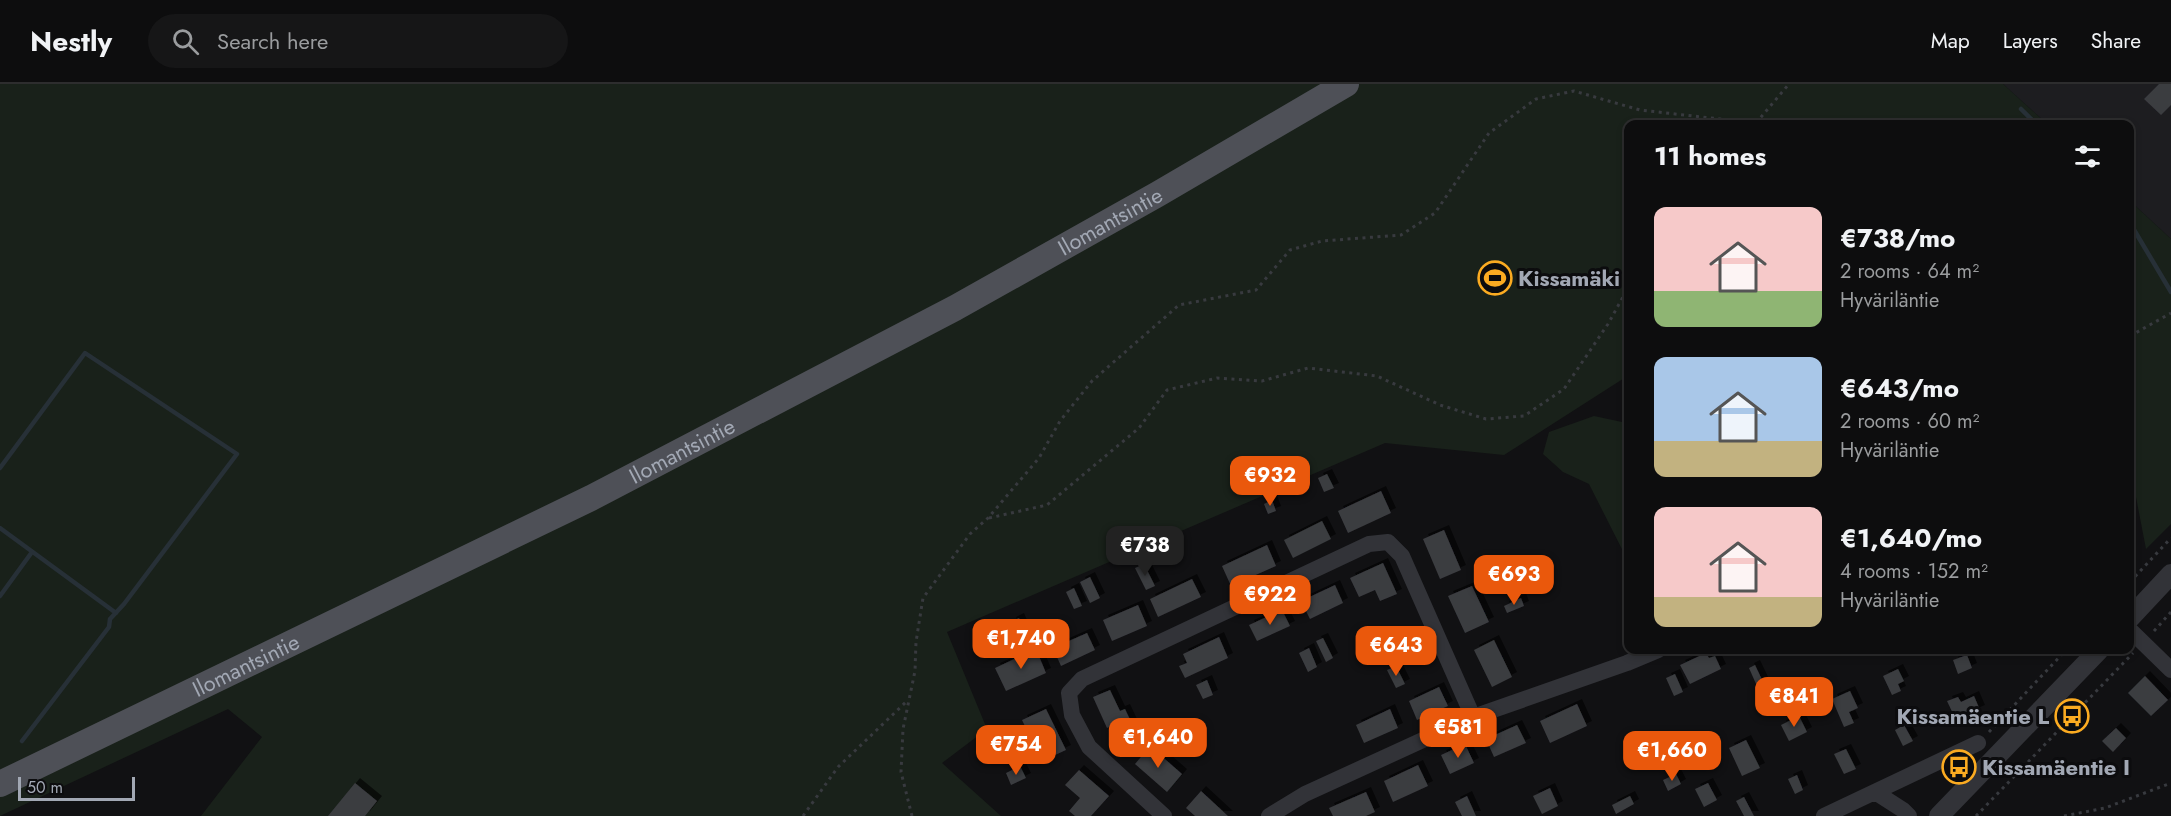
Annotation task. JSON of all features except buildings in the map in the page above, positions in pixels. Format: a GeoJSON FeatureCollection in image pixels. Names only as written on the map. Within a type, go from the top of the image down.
{"type":"FeatureCollection","features":[{"type":"Feature","properties":{"kind":"main road","name":"Ilomantsintie"},"geometry":{"type":"LineString","coordinates":[[0,784],[632,477],[955,308],[1158,194],[1346,84]]}},
{"type":"Feature","properties":{"kind":"street"},"geometry":{"type":"LineString","coordinates":[[1164,816],[1089,747],[1072,715],[1069,693],[1082,679],[1369,544],[1388,543],[1402,556],[1473,717]]}},
{"type":"Feature","properties":{"kind":"street"},"geometry":{"type":"LineString","coordinates":[[2134,614],[2171,574]]}},
{"type":"Feature","properties":{"kind":"street"},"geometry":{"type":"LineString","coordinates":[[2134,634],[2171,670]]}},
{"type":"Feature","properties":{"kind":"street"},"geometry":{"type":"LineString","coordinates":[[1269,816],[1305,794],[1473,717],[1648,654]]}},
{"type":"Feature","properties":{"kind":"street"},"geometry":{"type":"LineString","coordinates":[[1939,816],[2095,654]]}},
{"type":"Feature","properties":{"kind":"street"},"geometry":{"type":"LineString","coordinates":[[1824,816],[1978,743]]}},
{"type":"Feature","properties":{"kind":"street"},"geometry":{"type":"LineString","coordinates":[[1875,792],[1909,816]]}},
{"type":"Feature","properties":{"kind":"path"},"geometry":{"type":"LineString","coordinates":[[1758,120],[1790,84]]}},
{"type":"Feature","properties":{"kind":"path"},"geometry":{"type":"LineString","coordinates":[[912,816],[902,772],[903,729],[915,671],[916,642],[923,598],[970,534],[987,519],[1039,458],[1060,421],[1092,381],[1179,305],[1256,291],[1290,250],[1322,241],[1401,235],[1435,213],[1489,133],[1536,99],[1574,91],[1640,110],[1722,120]]}},
{"type":"Feature","properties":{"kind":"path"},"geometry":{"type":"LineString","coordinates":[[987,519],[1047,505],[1139,428],[1167,390],[1217,378],[1262,381],[1308,368],[1377,376],[1440,405],[1486,419],[1524,416],[1564,388],[1608,324],[1624,295]]}},
{"type":"Feature","properties":{"kind":"path"},"geometry":{"type":"LineString","coordinates":[[2134,334],[2171,313]]}},
{"type":"Feature","properties":{"kind":"path"},"geometry":{"type":"LineString","coordinates":[[2134,578],[2171,538]]}},
{"type":"Feature","properties":{"kind":"path"},"geometry":{"type":"LineString","coordinates":[[1978,743],[2062,654]]}},
{"type":"Feature","properties":{"kind":"path"},"geometry":{"type":"LineString","coordinates":[[1976,816],[2120,666]]}},
{"type":"Feature","properties":{"kind":"path"},"geometry":{"type":"LineString","coordinates":[[803,816],[838,767],[908,700]]}},
{"type":"Feature","properties":{"kind":"path"},"geometry":{"type":"LineString","coordinates":[[2064,816],[2105,808],[2171,783]]}},
{"type":"Feature","properties":{"kind":"shaded area"},"geometry":{"type":"Polygon","coordinates":[[[0,84],[2003,84],[2043,120],[1624,120],[1624,378],[1504,455],[1385,443],[947,632],[987,729],[942,763],[1001,816],[201,816],[262,737],[228,709],[0,816],[0,84]]]}},
{"type":"Feature","properties":{"kind":"shaded area"},"geometry":{"type":"Polygon","coordinates":[[[2003,84],[2171,84],[2171,239],[2134,205],[2134,120],[2043,120],[2003,84]]]}},
{"type":"Feature","properties":{"kind":"shaded area"},"geometry":{"type":"Polygon","coordinates":[[[2134,205],[2171,239],[2171,524],[2146,549],[2134,487],[2134,205]]]}},
{"type":"Feature","properties":{"kind":"shaded area"},"geometry":{"type":"Polygon","coordinates":[[[1594,416],[1622,422],[1624,553],[1589,484],[1563,472],[1543,454],[1549,432],[1594,416]]]}},
{"type":"Feature","properties":{"kind":"waterway"},"geometry":{"type":"LineString","coordinates":[[2021,109],[2032,120]]}},
{"type":"Feature","properties":{"kind":"waterway"},"geometry":{"type":"LineString","coordinates":[[2134,230],[2171,292]]}},
{"type":"Feature","properties":{"kind":"waterway"},"geometry":{"type":"LineString","coordinates":[[0,468],[85,353],[237,454],[124,604],[110,619],[109,627],[22,741]]}},
{"type":"Feature","properties":{"kind":"waterway"},"geometry":{"type":"LineString","coordinates":[[0,528],[116,613]]}},
{"type":"Feature","properties":{"kind":"waterway"},"geometry":{"type":"LineString","coordinates":[[0,596],[32,552]]}},
{"type":"Feature","properties":{"kind":"place","name":"Kissamäki"},"geometry":{"type":"Point","coordinates":[1495,278]}},
{"type":"Feature","properties":{"kind":"place","name":"Kissamäentie L"},"geometry":{"type":"Point","coordinates":[2072,716]}},
{"type":"Feature","properties":{"kind":"place","name":"Kissamäentie I"},"geometry":{"type":"Point","coordinates":[1959,767]}}]}
